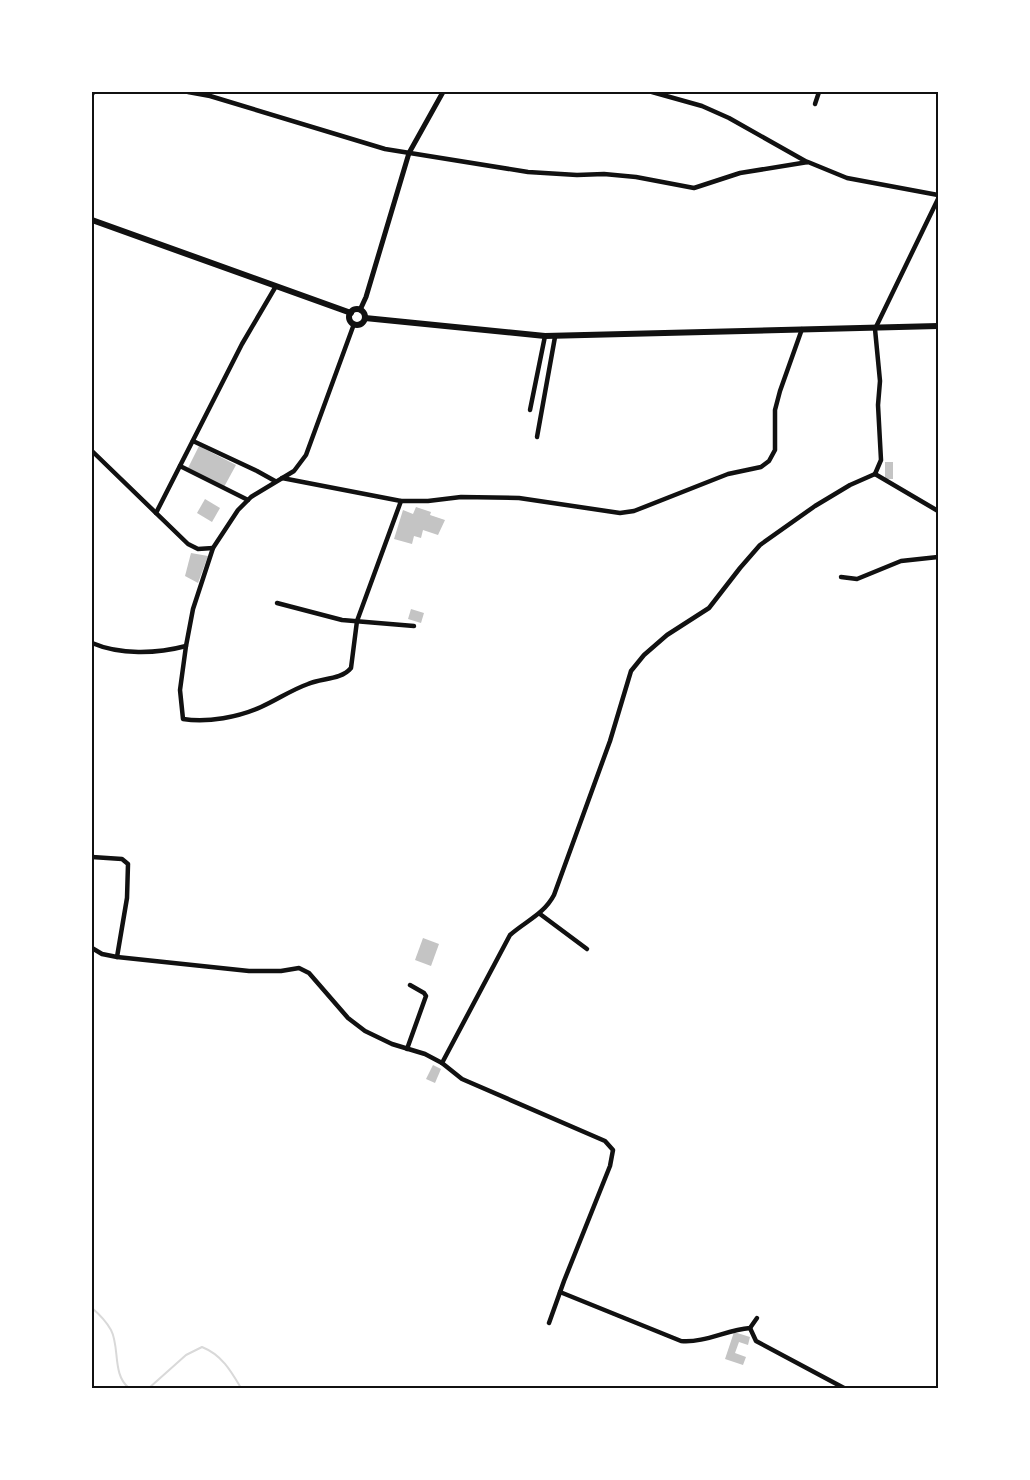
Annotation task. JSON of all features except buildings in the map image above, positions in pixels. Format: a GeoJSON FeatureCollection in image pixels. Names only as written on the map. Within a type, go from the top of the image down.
{"type":"FeatureCollection","features":[{"type":"Feature","properties":{"kind":"main road"},"geometry":{"type":"LineString","coordinates":[[92,220],[351,313]]}},
{"type":"Feature","properties":{"kind":"main road"},"geometry":{"type":"LineString","coordinates":[[351,313],[360,310],[364,313],[365,318]]}},
{"type":"Feature","properties":{"kind":"main road"},"geometry":{"type":"LineString","coordinates":[[351,313],[350,321],[354,324],[361,324],[365,318]]}},
{"type":"Feature","properties":{"kind":"main road"},"geometry":{"type":"LineString","coordinates":[[365,318],[544,336],[939,326]]}},
{"type":"Feature","properties":{"kind":"street"},"geometry":{"type":"LineString","coordinates":[[188,92],[211,94],[385,149],[528,172],[636,177],[694,188],[740,173],[808,162]]}},
{"type":"Feature","properties":{"kind":"street"},"geometry":{"type":"LineString","coordinates":[[360,310],[366,297],[409,153],[443,92]]}},
{"type":"Feature","properties":{"kind":"street"},"geometry":{"type":"LineString","coordinates":[[442,1063],[510,935],[521,925],[540,914],[551,902],[610,741],[631,671],[657,643],[709,608],[760,545],[815,506],[850,485],[875,474],[881,460],[878,405],[880,381],[875,329],[939,197],[847,178],[808,162],[729,118],[702,106],[652,92]]}},
{"type":"Feature","properties":{"kind":"street"},"geometry":{"type":"LineString","coordinates":[[815,104],[819,92]]}},
{"type":"Feature","properties":{"kind":"street"},"geometry":{"type":"LineString","coordinates":[[156,513],[242,344],[276,286]]}},
{"type":"Feature","properties":{"kind":"street"},"geometry":{"type":"LineString","coordinates":[[354,324],[306,455],[294,471],[248,500],[238,510],[213,548],[193,609],[186,646],[180,690],[183,719],[212,720],[261,707],[282,694],[346,674],[351,668],[357,621],[401,501]]}},
{"type":"Feature","properties":{"kind":"street"},"geometry":{"type":"LineString","coordinates":[[282,478],[401,501],[461,497],[519,498],[620,513],[634,511],[728,474],[761,467],[769,461],[776,450],[775,410],[802,329]]}},
{"type":"Feature","properties":{"kind":"street"},"geometry":{"type":"LineString","coordinates":[[530,410],[544,336]]}},
{"type":"Feature","properties":{"kind":"street"},"geometry":{"type":"LineString","coordinates":[[537,437],[555,336]]}},
{"type":"Feature","properties":{"kind":"street"},"geometry":{"type":"LineString","coordinates":[[193,441],[275,482]]}},
{"type":"Feature","properties":{"kind":"street"},"geometry":{"type":"LineString","coordinates":[[92,451],[188,544],[198,549],[213,548]]}},
{"type":"Feature","properties":{"kind":"street"},"geometry":{"type":"LineString","coordinates":[[180,466],[248,500]]}},
{"type":"Feature","properties":{"kind":"street"},"geometry":{"type":"LineString","coordinates":[[875,474],[939,511]]}},
{"type":"Feature","properties":{"kind":"street"},"geometry":{"type":"LineString","coordinates":[[842,578],[857,579],[901,561],[939,557]]}},
{"type":"Feature","properties":{"kind":"street"},"geometry":{"type":"LineString","coordinates":[[277,603],[341,622],[357,621],[414,626]]}},
{"type":"Feature","properties":{"kind":"street"},"geometry":{"type":"LineString","coordinates":[[92,642],[115,650],[141,652],[168,651],[186,646]]}},
{"type":"Feature","properties":{"kind":"street"},"geometry":{"type":"LineString","coordinates":[[92,857],[122,859],[128,864],[127,898],[117,957]]}},
{"type":"Feature","properties":{"kind":"street"},"geometry":{"type":"LineString","coordinates":[[540,914],[587,949]]}},
{"type":"Feature","properties":{"kind":"street"},"geometry":{"type":"LineString","coordinates":[[92,948],[102,954],[117,957],[249,971],[281,971],[298,968],[309,973],[348,1018],[365,1031],[425,1054],[442,1063],[462,1079],[604,1141],[613,1150],[610,1166],[549,1323]]}},
{"type":"Feature","properties":{"kind":"street"},"geometry":{"type":"LineString","coordinates":[[407,1049],[426,996],[410,985]]}},
{"type":"Feature","properties":{"kind":"street"},"geometry":{"type":"LineString","coordinates":[[560,1292],[681,1341],[694,1342],[750,1328],[757,1318]]}},
{"type":"Feature","properties":{"kind":"street"},"geometry":{"type":"LineString","coordinates":[[750,1328],[756,1341],[844,1389]]}},
{"type":"Feature","properties":{"kind":"waterway"},"geometry":{"type":"LineString","coordinates":[[92,1308],[111,1330],[120,1376],[129,1388]]}},
{"type":"Feature","properties":{"kind":"waterway"},"geometry":{"type":"LineString","coordinates":[[149,1388],[186,1355],[202,1347],[220,1359],[241,1388]]}}]}
